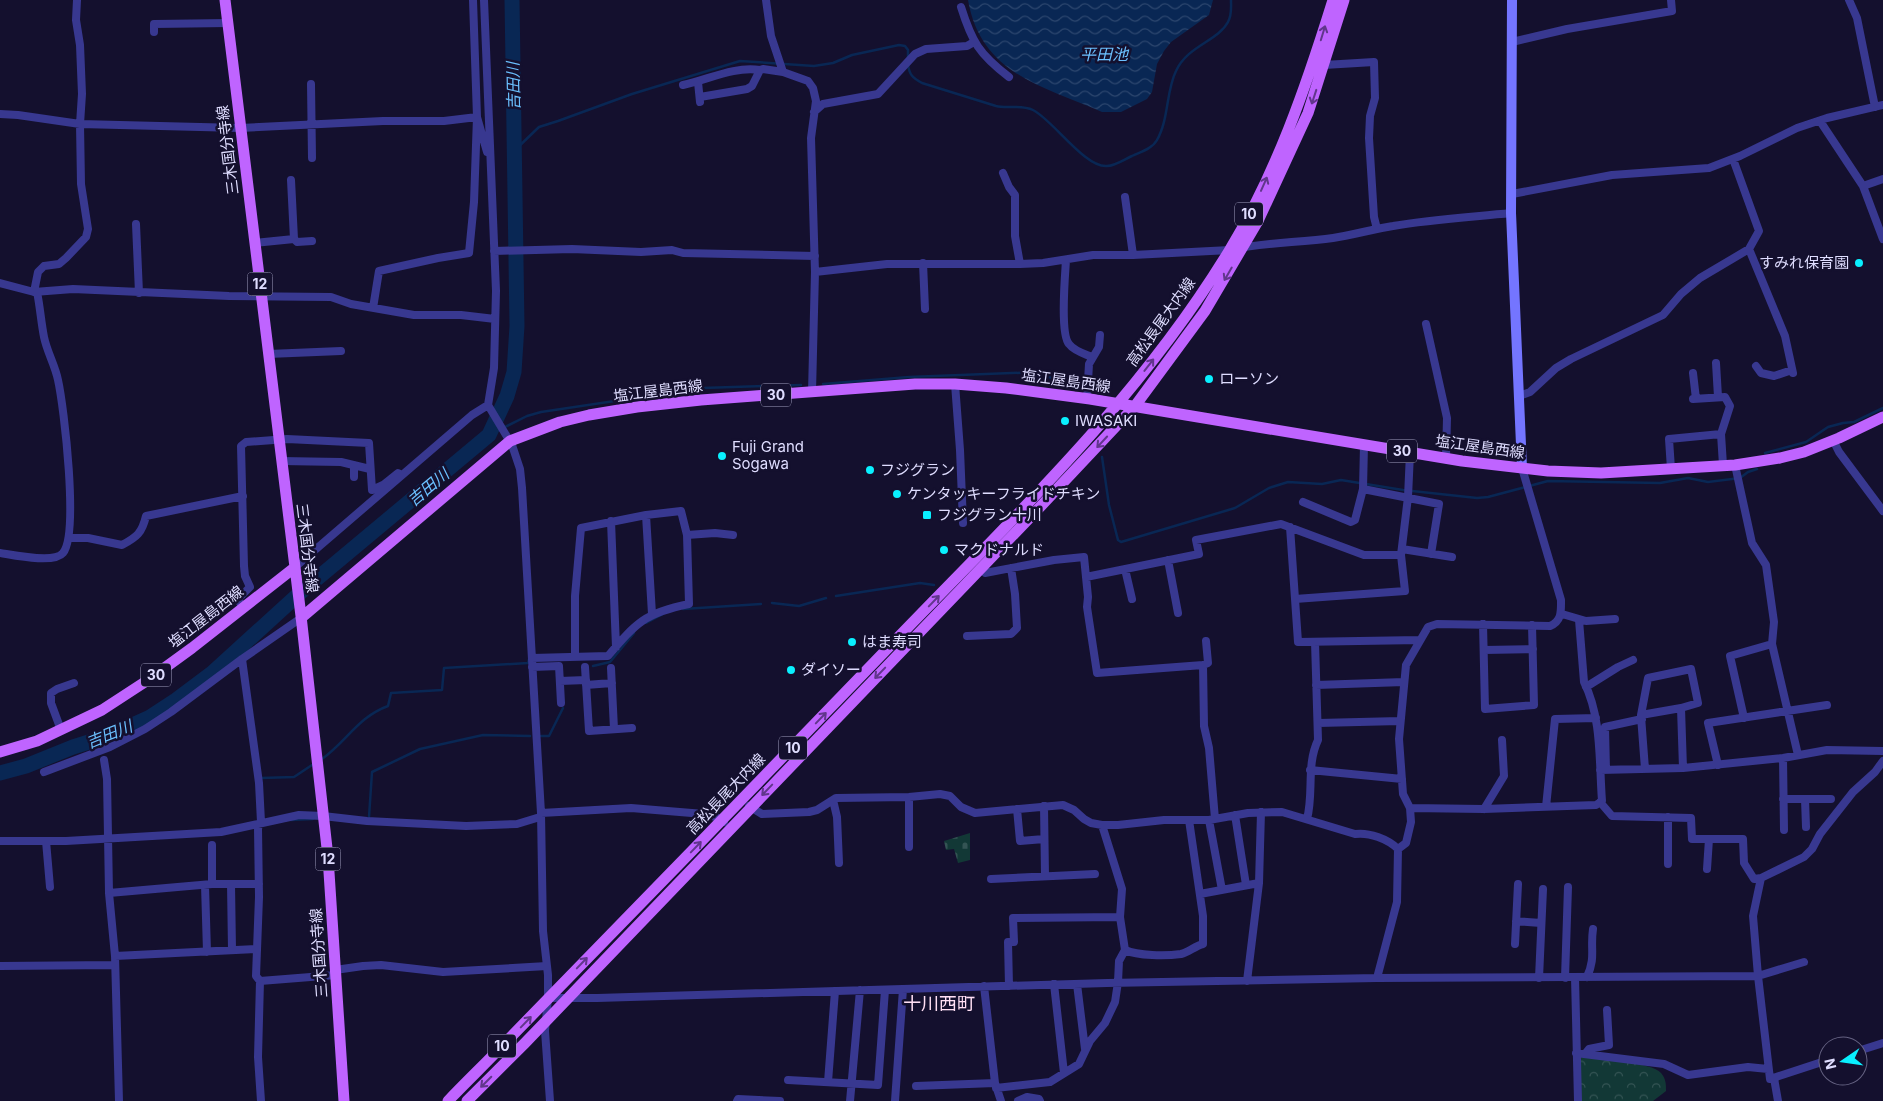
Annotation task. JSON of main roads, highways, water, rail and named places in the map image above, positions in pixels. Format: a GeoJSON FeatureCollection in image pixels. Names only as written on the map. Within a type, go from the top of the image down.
{"type":"FeatureCollection","features":[{"type":"Feature","properties":{"kind":"main road","name":"三木国分寺線"},"geometry":{"type":"LineString","coordinates":[[225,0],[324,816],[344,1101]]}},
{"type":"Feature","properties":{"kind":"main road","name":"高松長尾大内線"},"geometry":{"type":"LineString","coordinates":[[746,804],[1035,495],[1118,403],[1192,307],[1230,250],[1261,190],[1298,108],[1333,0]]}},
{"type":"Feature","properties":{"kind":"main road","name":"高松長尾大内線"},"geometry":{"type":"LineString","coordinates":[[448,1101],[548,998],[726,824],[980,569],[1135,406],[1206,311],[1271,196],[1304,121],[1344,0]]}},
{"type":"Feature","properties":{"kind":"main road","name":"塩江屋島西線"},"geometry":{"type":"LineString","coordinates":[[301,617],[508,439],[560,422],[622,409],[700,400],[916,384],[955,384],[1087,398],[1446,458],[1548,471],[1601,473],[1671,469],[1733,472],[1804,452],[1883,418]]}},
{"type":"Feature","properties":{"kind":"main road","name":"塩江屋島西線"},"geometry":{"type":"LineString","coordinates":[[0,752],[37,741],[102,710],[148,680],[294,569]]}},
{"type":"Feature","properties":{"kind":"main road","name":"高松長尾大内線"},"geometry":{"type":"LineString","coordinates":[[467,1101],[568,999],[726,824]]}},
{"type":"Feature","properties":{"kind":"water","name":"平田池"},"geometry":{"type":"Polygon","coordinates":[[[968,0],[1213,0],[1209,15],[1171,42],[1164,51],[1157,64],[1152,92],[1147,99],[1121,112],[1102,112],[1037,85],[1017,74],[1000,61],[986,45],[975,25],[968,0]]]}},
{"type":"Feature","properties":{"kind":"waterway","name":"吉田川"},"geometry":{"type":"LineString","coordinates":[[0,773],[26,766],[73,747],[108,736],[150,717],[176,700],[212,673],[301,592],[489,435],[507,396],[514,372],[517,326],[512,0]]}},
{"type":"Feature","properties":{"kind":"waterway"},"geometry":{"type":"LineString","coordinates":[[908,64],[912,76],[922,83],[996,106],[1024,107],[1033,110],[1050,123],[1089,160],[1098,165],[1110,166],[1146,150],[1155,143],[1164,123],[1170,87],[1176,71],[1187,55],[1223,29],[1230,17],[1231,0]]}},
{"type":"Feature","properties":{"kind":"waterway"},"geometry":{"type":"LineString","coordinates":[[514,151],[539,127],[632,94],[740,61],[814,66],[833,63],[852,55],[899,45],[905,46],[908,50],[908,58]]}},
{"type":"Feature","properties":{"kind":"waterway"},"geometry":{"type":"LineString","coordinates":[[823,384],[909,377],[1039,372],[1068,386]]}},
{"type":"Feature","properties":{"kind":"waterway"},"geometry":{"type":"LineString","coordinates":[[489,435],[527,416],[541,412],[702,388],[801,385]]}},
{"type":"Feature","properties":{"kind":"waterway"},"geometry":{"type":"LineString","coordinates":[[1765,453],[1806,442],[1828,427],[1854,422],[1883,408]]}},
{"type":"Feature","properties":{"kind":"waterway"},"geometry":{"type":"LineString","coordinates":[[1102,457],[1109,505],[1118,540],[1121,542],[1235,508],[1269,488],[1288,482],[1322,484],[1341,480],[1403,490],[1477,498],[1488,497],[1548,481],[1660,483],[1688,478],[1708,482],[1740,478],[1748,472],[1757,469]]}},
{"type":"Feature","properties":{"kind":"waterway"},"geometry":{"type":"LineString","coordinates":[[836,596],[920,583],[934,585]]}},
{"type":"Feature","properties":{"kind":"waterway"},"geometry":{"type":"LineString","coordinates":[[772,603],[799,606],[826,598]]}},
{"type":"Feature","properties":{"kind":"waterway"},"geometry":{"type":"LineString","coordinates":[[683,609],[761,604]]}},
{"type":"Feature","properties":{"kind":"waterway"},"geometry":{"type":"LineString","coordinates":[[646,623],[663,614]]}},
{"type":"Feature","properties":{"kind":"waterway"},"geometry":{"type":"LineString","coordinates":[[593,666],[610,662],[634,633]]}},
{"type":"Feature","properties":{"kind":"waterway"},"geometry":{"type":"LineString","coordinates":[[322,759],[369,716],[388,706],[391,693],[442,690],[444,668],[528,663],[529,659]]}},
{"type":"Feature","properties":{"kind":"waterway"},"geometry":{"type":"LineString","coordinates":[[541,736],[549,736],[563,708]]}},
{"type":"Feature","properties":{"kind":"waterway"},"geometry":{"type":"LineString","coordinates":[[369,817],[372,772],[420,749],[483,735],[530,736]]}},
{"type":"Feature","properties":{"kind":"waterway"},"geometry":{"type":"LineString","coordinates":[[261,778],[294,777],[312,765]]}},
{"type":"Feature","properties":{"kind":"waterway"},"geometry":{"type":"LineString","coordinates":[[291,820],[313,819]]}},
{"type":"Feature","properties":{"kind":"place","name":"すみれ保育園"},"geometry":{"type":"Point","coordinates":[1859,263]}},
{"type":"Feature","properties":{"kind":"place","name":"ローソン"},"geometry":{"type":"Point","coordinates":[1209,379]}},
{"type":"Feature","properties":{"kind":"place","name":"IWASAKI"},"geometry":{"type":"Point","coordinates":[1065,421]}},
{"type":"Feature","properties":{"kind":"place","name":"Fuji Grand Sogawa"},"geometry":{"type":"Point","coordinates":[722,456]}},
{"type":"Feature","properties":{"kind":"place","name":"フジグラン"},"geometry":{"type":"Point","coordinates":[870,470]}},
{"type":"Feature","properties":{"kind":"place","name":"ケンタッキーフライドチキン"},"geometry":{"type":"Point","coordinates":[897,494]}},
{"type":"Feature","properties":{"kind":"place","name":"フジグラン十川"},"geometry":{"type":"Point","coordinates":[927,515]}},
{"type":"Feature","properties":{"kind":"place","name":"マクドナルド"},"geometry":{"type":"Point","coordinates":[944,550]}},
{"type":"Feature","properties":{"kind":"place","name":"はま寿司"},"geometry":{"type":"Point","coordinates":[852,642]}},
{"type":"Feature","properties":{"kind":"place","name":"ダイソー"},"geometry":{"type":"Point","coordinates":[791,670]}},
{"type":"Feature","properties":{"kind":"district","name":"十川西町"},"geometry":{"type":"Point","coordinates":[939,1004]}}]}
